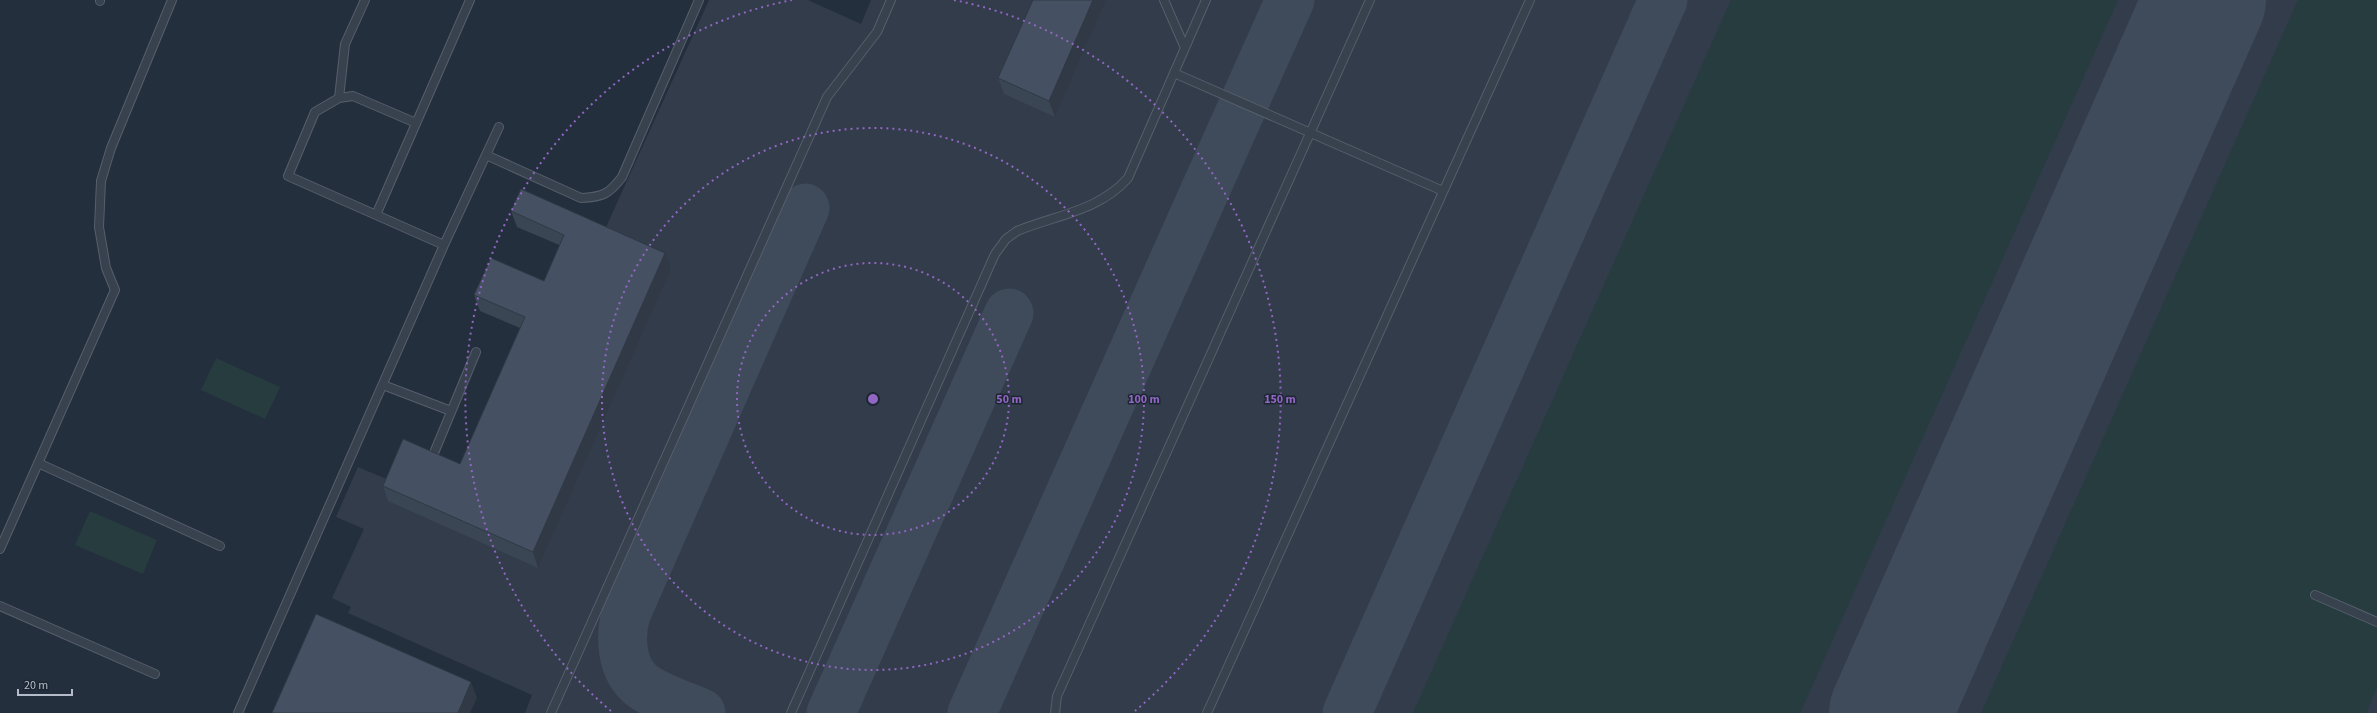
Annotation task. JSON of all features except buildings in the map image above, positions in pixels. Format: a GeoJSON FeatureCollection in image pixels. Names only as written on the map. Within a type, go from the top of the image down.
{"type":"FeatureCollection","features":[{"type":"Feature","properties":{"kind":"lane"},"geometry":{"type":"LineString","coordinates":[[0,549],[115,290],[106,268],[99,227],[101,181],[111,148],[172,0]]}},
{"type":"Feature","properties":{"kind":"lane"},"geometry":{"type":"LineString","coordinates":[[339,98],[345,44],[365,0]]}},
{"type":"Feature","properties":{"kind":"lane"},"geometry":{"type":"LineString","coordinates":[[376,215],[470,0]]}},
{"type":"Feature","properties":{"kind":"lane"},"geometry":{"type":"LineString","coordinates":[[486,155],[581,198],[597,197],[612,190],[622,177],[699,0]]}},
{"type":"Feature","properties":{"kind":"lane"},"geometry":{"type":"LineString","coordinates":[[554,712],[827,97],[877,32],[891,0]]}},
{"type":"Feature","properties":{"kind":"lane"},"geometry":{"type":"LineString","coordinates":[[1164,0],[1185,48]]}},
{"type":"Feature","properties":{"kind":"lane"},"geometry":{"type":"LineString","coordinates":[[791,713],[995,254],[1006,239],[1017,231],[1085,209],[1117,191],[1128,178],[1206,0]]}},
{"type":"Feature","properties":{"kind":"lane"},"geometry":{"type":"LineString","coordinates":[[1050,713],[1370,0]]}},
{"type":"Feature","properties":{"kind":"lane"},"geometry":{"type":"LineString","coordinates":[[1207,713],[1530,0]]}},
{"type":"Feature","properties":{"kind":"lane"},"geometry":{"type":"LineString","coordinates":[[1174,73],[1443,191]]}},
{"type":"Feature","properties":{"kind":"lane"},"geometry":{"type":"LineString","coordinates":[[416,123],[353,96],[339,98],[315,112],[288,176],[444,245]]}},
{"type":"Feature","properties":{"kind":"lane"},"geometry":{"type":"LineString","coordinates":[[238,713],[444,245],[499,127]]}},
{"type":"Feature","properties":{"kind":"lane"},"geometry":{"type":"LineString","coordinates":[[434,453],[476,352]]}},
{"type":"Feature","properties":{"kind":"lane"},"geometry":{"type":"LineString","coordinates":[[383,385],[451,411]]}},
{"type":"Feature","properties":{"kind":"lane"},"geometry":{"type":"LineString","coordinates":[[38,463],[220,546]]}},
{"type":"Feature","properties":{"kind":"lane"},"geometry":{"type":"LineString","coordinates":[[2315,595],[2377,622]]}},
{"type":"Feature","properties":{"kind":"lane"},"geometry":{"type":"LineString","coordinates":[[0,606],[155,674]]}},
{"type":"Feature","properties":{"kind":"lane"},"geometry":{"type":"LineString","coordinates":[[1055,713],[1057,696]]}},
{"type":"Feature","properties":{"kind":"shaded area"},"geometry":{"type":"Polygon","coordinates":[[[709,0],[808,0],[861,24],[871,0],[2377,0],[2377,713],[525,713],[532,695],[348,613],[351,607],[332,598],[364,529],[336,517],[358,467],[396,483],[465,479],[570,250],[517,227],[601,238],[709,0]]]}},
{"type":"Feature","properties":{"kind":"green space"},"geometry":{"type":"Polygon","coordinates":[[[1731,0],[2118,0],[1800,713],[1413,713],[1731,0]]]}},
{"type":"Feature","properties":{"kind":"green space"},"geometry":{"type":"Polygon","coordinates":[[[2298,0],[2377,0],[2377,688],[2366,713],[1981,713],[2298,0]]]}},
{"type":"Feature","properties":{"kind":"green space"},"geometry":{"type":"Polygon","coordinates":[[[216,358],[280,387],[265,419],[201,390],[216,358]]]}},
{"type":"Feature","properties":{"kind":"green space"},"geometry":{"type":"Polygon","coordinates":[[[90,511],[157,540],[143,574],[75,545],[90,511]]]}},
{"type":"Feature","properties":{"kind":"taxiway"},"geometry":{"type":"LineString","coordinates":[[972,713],[1290,0]]}},
{"type":"Feature","properties":{"kind":"taxiway"},"geometry":{"type":"LineString","coordinates":[[1347,713],[1663,0]]}},
{"type":"Feature","properties":{"kind":"taxiway"},"geometry":{"type":"LineString","coordinates":[[701,713],[658,695],[637,681],[628,666],[623,649],[624,622],[626,614],[805,208]]}},
{"type":"Feature","properties":{"kind":"taxiway"},"geometry":{"type":"LineString","coordinates":[[831,713],[1009,313]]}},
{"type":"Feature","properties":{"kind":"runway"},"geometry":{"type":"LineString","coordinates":[[1890,713],[2205,0]]}}]}
